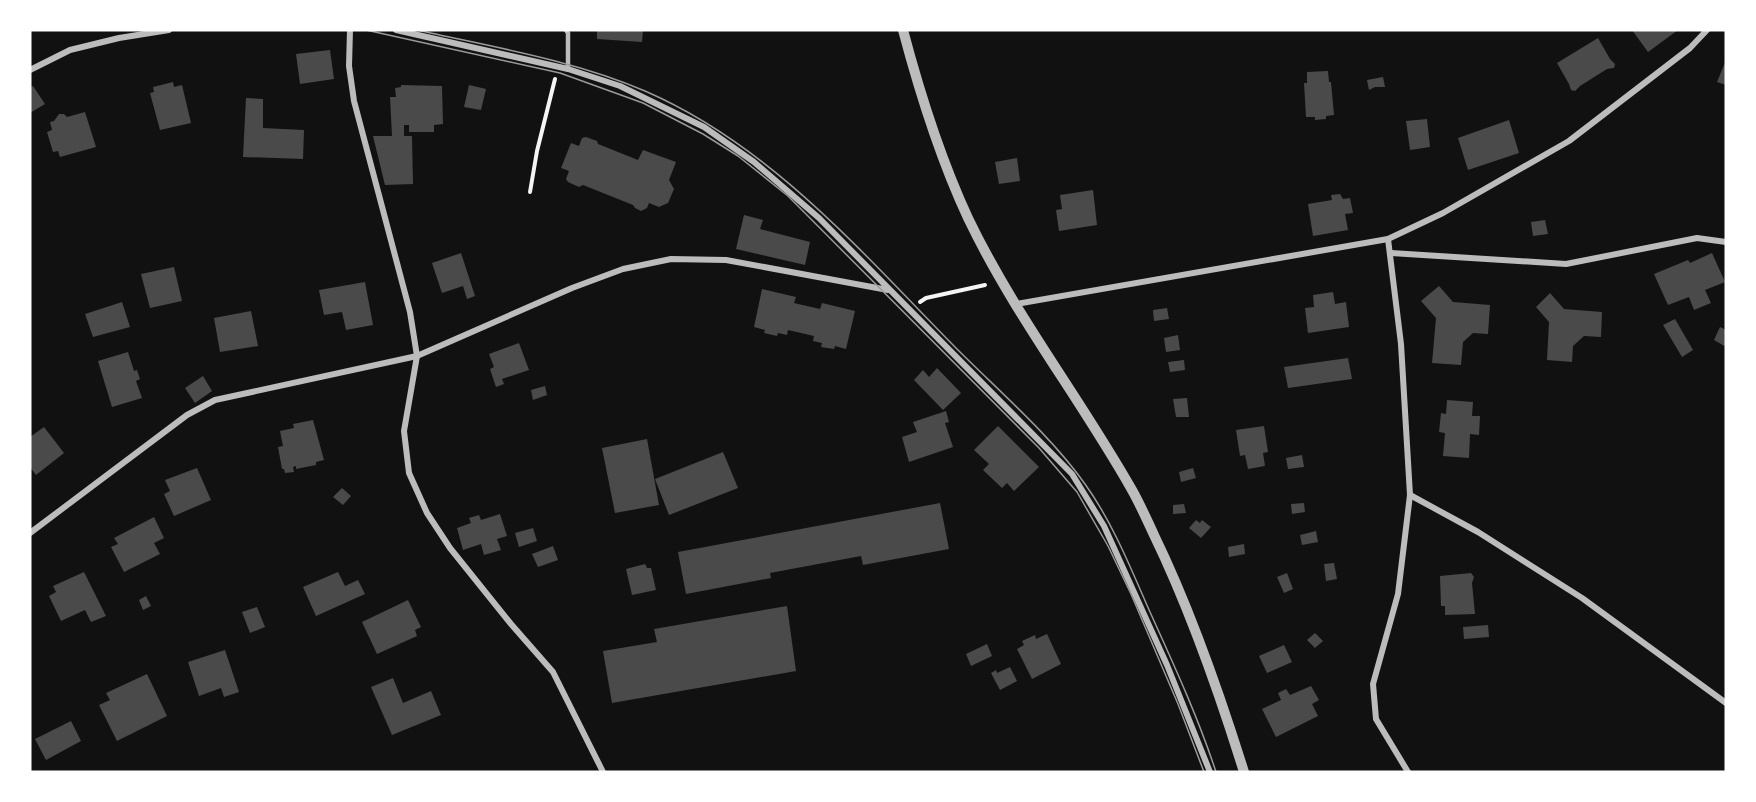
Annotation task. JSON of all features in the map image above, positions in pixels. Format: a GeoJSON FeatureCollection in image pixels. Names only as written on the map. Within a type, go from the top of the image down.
{"type":"FeatureCollection","features":[{"type":"Feature","properties":{"kind":"street"},"geometry":{"type":"LineString","coordinates":[[30,70],[70,50],[119,38],[169,30]]}},
{"type":"Feature","properties":{"kind":"street"},"geometry":{"type":"LineString","coordinates":[[350,30],[349,66],[354,101],[410,312],[417,356],[404,431],[409,473],[427,513],[464,565],[553,672],[603,772]]}},
{"type":"Feature","properties":{"kind":"street"},"geometry":{"type":"LineString","coordinates":[[396,30],[557,66],[620,86],[704,127],[754,162],[819,218],[1072,474],[1104,526],[1167,666],[1210,772]]}},
{"type":"Feature","properties":{"kind":"street"},"geometry":{"type":"LineString","coordinates":[[903,30],[917,83],[945,164],[968,218],[1002,282],[1138,502],[1173,574],[1202,649],[1244,772]]}},
{"type":"Feature","properties":{"kind":"street"},"geometry":{"type":"LineString","coordinates":[[1016,304],[1389,239],[1443,213],[1569,141],[1690,48],[1707,30]]}},
{"type":"Feature","properties":{"kind":"street"},"geometry":{"type":"LineString","coordinates":[[1391,253],[1566,264],[1697,238],[1726,242]]}},
{"type":"Feature","properties":{"kind":"street"},"geometry":{"type":"LineString","coordinates":[[1389,239],[1401,344],[1410,495],[1398,594],[1373,684],[1376,720],[1408,772]]}},
{"type":"Feature","properties":{"kind":"street"},"geometry":{"type":"LineString","coordinates":[[30,533],[187,415],[215,400],[417,356],[572,288],[623,269],[671,259],[726,260],[889,290]]}},
{"type":"Feature","properties":{"kind":"street"},"geometry":{"type":"LineString","coordinates":[[1410,495],[1478,532],[1582,598],[1726,703]]}},
{"type":"Feature","properties":{"kind":"lane"},"geometry":{"type":"LineString","coordinates":[[566,30],[568,33],[568,69]]}},
{"type":"Feature","properties":{"kind":"path"},"geometry":{"type":"LineString","coordinates":[[531,192],[537,151],[557,66]]}},
{"type":"Feature","properties":{"kind":"path"},"geometry":{"type":"LineString","coordinates":[[909,309],[926,298],[1002,282]]}},
{"type":"Feature","properties":{"kind":"building"},"geometry":{"type":"Polygon","coordinates":[[[597,30],[643,30],[642,42],[597,39],[597,30]]]}},
{"type":"Feature","properties":{"kind":"building"},"geometry":{"type":"Polygon","coordinates":[[[1632,30],[1678,30],[1648,52],[1632,30]]]}},
{"type":"Feature","properties":{"kind":"building"},"geometry":{"type":"Polygon","coordinates":[[[1598,38],[1615,64],[1614,68],[1607,69],[1575,91],[1571,90],[1557,63],[1598,38]]]}},
{"type":"Feature","properties":{"kind":"building"},"geometry":{"type":"Polygon","coordinates":[[[330,50],[334,79],[300,84],[296,54],[330,50]]]}},
{"type":"Feature","properties":{"kind":"building"},"geometry":{"type":"Polygon","coordinates":[[[1726,60],[1726,85],[1717,82],[1726,60]]]}},
{"type":"Feature","properties":{"kind":"building"},"geometry":{"type":"Polygon","coordinates":[[[1328,71],[1334,115],[1326,116],[1326,119],[1315,120],[1315,117],[1306,117],[1304,83],[1307,83],[1307,72],[1328,71]]]}},
{"type":"Feature","properties":{"kind":"building"},"geometry":{"type":"Polygon","coordinates":[[[1383,77],[1385,87],[1375,87],[1369,90],[1367,80],[1383,77]]]}},
{"type":"Feature","properties":{"kind":"building"},"geometry":{"type":"Polygon","coordinates":[[[173,82],[174,87],[182,85],[191,123],[160,130],[150,93],[154,92],[153,87],[173,82]]]}},
{"type":"Feature","properties":{"kind":"building"},"geometry":{"type":"Polygon","coordinates":[[[401,85],[442,86],[443,124],[434,125],[434,132],[409,132],[409,125],[404,125],[404,136],[412,136],[413,184],[385,185],[373,136],[392,136],[390,97],[396,97],[395,88],[401,85]]]}},
{"type":"Feature","properties":{"kind":"building"},"geometry":{"type":"Polygon","coordinates":[[[469,85],[486,89],[481,110],[464,107],[469,85]]]}},
{"type":"Feature","properties":{"kind":"building"},"geometry":{"type":"Polygon","coordinates":[[[33,86],[45,104],[30,113],[30,88],[33,86]]]}},
{"type":"Feature","properties":{"kind":"building"},"geometry":{"type":"Polygon","coordinates":[[[246,98],[263,99],[263,128],[304,130],[303,159],[243,157],[246,98]]]}},
{"type":"Feature","properties":{"kind":"building"},"geometry":{"type":"Polygon","coordinates":[[[85,112],[96,147],[60,157],[58,151],[53,152],[47,132],[52,130],[50,122],[54,121],[59,114],[67,117],[85,112]]]}},
{"type":"Feature","properties":{"kind":"building"},"geometry":{"type":"Polygon","coordinates":[[[1427,119],[1430,147],[1410,150],[1406,121],[1427,119]]]}},
{"type":"Feature","properties":{"kind":"building"},"geometry":{"type":"Polygon","coordinates":[[[1509,120],[1519,153],[1468,170],[1458,138],[1509,120]]]}},
{"type":"Feature","properties":{"kind":"building"},"geometry":{"type":"Polygon","coordinates":[[[586,137],[638,160],[643,150],[676,162],[669,180],[674,189],[668,203],[659,207],[649,203],[647,208],[641,211],[633,205],[583,185],[579,187],[568,182],[566,179],[569,171],[561,168],[571,143],[579,146],[582,138],[586,137]]]}},
{"type":"Feature","properties":{"kind":"building"},"geometry":{"type":"Polygon","coordinates":[[[1017,158],[1020,181],[999,184],[995,162],[1017,158]]]}},
{"type":"Feature","properties":{"kind":"building"},"geometry":{"type":"Polygon","coordinates":[[[1093,190],[1097,225],[1059,231],[1056,210],[1062,209],[1060,195],[1093,190]]]}},
{"type":"Feature","properties":{"kind":"building"},"geometry":{"type":"Polygon","coordinates":[[[1340,194],[1343,199],[1350,198],[1353,213],[1345,214],[1348,230],[1313,236],[1308,204],[1332,200],[1331,195],[1340,194]]]}},
{"type":"Feature","properties":{"kind":"building"},"geometry":{"type":"Polygon","coordinates":[[[744,215],[763,220],[760,229],[810,242],[805,265],[736,249],[744,215]]]}},
{"type":"Feature","properties":{"kind":"building"},"geometry":{"type":"Polygon","coordinates":[[[1545,220],[1548,234],[1533,236],[1531,222],[1545,220]]]}},
{"type":"Feature","properties":{"kind":"building"},"geometry":{"type":"Polygon","coordinates":[[[461,253],[475,296],[467,299],[463,286],[442,293],[432,263],[461,253]]]}},
{"type":"Feature","properties":{"kind":"building"},"geometry":{"type":"Polygon","coordinates":[[[1712,253],[1725,282],[1705,290],[1711,303],[1694,310],[1689,297],[1668,305],[1654,274],[1688,260],[1690,263],[1712,253]]]}},
{"type":"Feature","properties":{"kind":"building"},"geometry":{"type":"Polygon","coordinates":[[[174,267],[182,301],[150,308],[141,274],[174,267]]]}},
{"type":"Feature","properties":{"kind":"building"},"geometry":{"type":"Polygon","coordinates":[[[365,282],[373,325],[346,330],[342,312],[324,315],[319,290],[365,282]]]}},
{"type":"Feature","properties":{"kind":"building"},"geometry":{"type":"Polygon","coordinates":[[[1439,286],[1453,302],[1490,305],[1488,334],[1473,333],[1463,342],[1461,365],[1432,363],[1436,318],[1421,301],[1439,286]]]}},
{"type":"Feature","properties":{"kind":"building"},"geometry":{"type":"Polygon","coordinates":[[[762,289],[796,297],[794,303],[820,309],[822,303],[855,311],[846,349],[835,346],[834,349],[821,347],[822,343],[813,341],[814,336],[788,330],[787,335],[778,333],[777,336],[764,333],[765,330],[754,327],[762,289]]]}},
{"type":"Feature","properties":{"kind":"building"},"geometry":{"type":"Polygon","coordinates":[[[1333,292],[1335,304],[1346,302],[1349,327],[1308,333],[1305,308],[1314,307],[1313,295],[1333,292]]]}},
{"type":"Feature","properties":{"kind":"building"},"geometry":{"type":"Polygon","coordinates":[[[1550,293],[1564,309],[1602,312],[1601,337],[1584,336],[1573,346],[1572,362],[1547,360],[1549,322],[1536,307],[1550,293]]]}},
{"type":"Feature","properties":{"kind":"building"},"geometry":{"type":"Polygon","coordinates":[[[122,302],[130,327],[93,337],[85,314],[122,302]]]}},
{"type":"Feature","properties":{"kind":"building"},"geometry":{"type":"Polygon","coordinates":[[[1167,308],[1169,319],[1154,321],[1153,310],[1167,308]]]}},
{"type":"Feature","properties":{"kind":"building"},"geometry":{"type":"Polygon","coordinates":[[[251,311],[258,346],[220,352],[214,318],[251,311]]]}},
{"type":"Feature","properties":{"kind":"building"},"geometry":{"type":"Polygon","coordinates":[[[1675,319],[1693,350],[1682,357],[1663,325],[1675,319]]]}},
{"type":"Feature","properties":{"kind":"building"},"geometry":{"type":"Polygon","coordinates":[[[1720,327],[1726,330],[1726,347],[1714,340],[1720,327]]]}},
{"type":"Feature","properties":{"kind":"building"},"geometry":{"type":"Polygon","coordinates":[[[1178,335],[1180,350],[1166,352],[1164,338],[1178,335]]]}},
{"type":"Feature","properties":{"kind":"building"},"geometry":{"type":"Polygon","coordinates":[[[519,343],[529,370],[502,379],[504,384],[496,387],[490,369],[494,367],[489,354],[519,343]]]}},
{"type":"Feature","properties":{"kind":"building"},"geometry":{"type":"Polygon","coordinates":[[[128,352],[134,371],[137,370],[140,379],[136,381],[142,398],[112,407],[98,361],[128,352]]]}},
{"type":"Feature","properties":{"kind":"building"},"geometry":{"type":"Polygon","coordinates":[[[1348,358],[1352,379],[1288,388],[1284,367],[1348,358]]]}},
{"type":"Feature","properties":{"kind":"building"},"geometry":{"type":"Polygon","coordinates":[[[1184,360],[1185,370],[1170,372],[1168,362],[1184,360]]]}},
{"type":"Feature","properties":{"kind":"building"},"geometry":{"type":"Polygon","coordinates":[[[937,368],[961,393],[943,410],[914,380],[923,370],[929,377],[937,368]]]}},
{"type":"Feature","properties":{"kind":"building"},"geometry":{"type":"Polygon","coordinates":[[[203,376],[212,391],[195,403],[185,388],[203,376]]]}},
{"type":"Feature","properties":{"kind":"building"},"geometry":{"type":"Polygon","coordinates":[[[545,386],[547,395],[533,400],[531,390],[545,386]]]}},
{"type":"Feature","properties":{"kind":"building"},"geometry":{"type":"Polygon","coordinates":[[[1187,398],[1189,417],[1176,417],[1173,399],[1187,398]]]}},
{"type":"Feature","properties":{"kind":"building"},"geometry":{"type":"Polygon","coordinates":[[[1447,400],[1473,402],[1472,416],[1480,416],[1479,435],[1470,434],[1469,458],[1443,456],[1445,433],[1439,432],[1441,413],[1446,414],[1447,400]]]}},
{"type":"Feature","properties":{"kind":"building"},"geometry":{"type":"Polygon","coordinates":[[[946,411],[949,422],[945,423],[953,447],[909,462],[902,437],[917,432],[913,422],[946,411]]]}},
{"type":"Feature","properties":{"kind":"building"},"geometry":{"type":"Polygon","coordinates":[[[313,420],[324,460],[316,462],[316,465],[296,469],[296,466],[293,467],[294,472],[285,473],[282,469],[278,447],[283,446],[280,431],[294,428],[293,424],[313,420]]]}},
{"type":"Feature","properties":{"kind":"building"},"geometry":{"type":"Polygon","coordinates":[[[998,426],[1039,467],[1014,491],[1007,483],[1002,488],[983,470],[989,464],[974,450],[998,426]]]}},
{"type":"Feature","properties":{"kind":"building"},"geometry":{"type":"Polygon","coordinates":[[[1264,426],[1268,452],[1263,453],[1265,466],[1248,469],[1245,455],[1240,456],[1236,430],[1264,426]]]}},
{"type":"Feature","properties":{"kind":"building"},"geometry":{"type":"Polygon","coordinates":[[[44,427],[64,453],[36,475],[30,467],[30,437],[44,427]]]}},
{"type":"Feature","properties":{"kind":"building"},"geometry":{"type":"Polygon","coordinates":[[[647,439],[659,505],[615,513],[602,448],[647,439]]]}},
{"type":"Feature","properties":{"kind":"building"},"geometry":{"type":"Polygon","coordinates":[[[723,452],[738,488],[669,515],[655,479],[723,452]]]}},
{"type":"Feature","properties":{"kind":"building"},"geometry":{"type":"Polygon","coordinates":[[[1302,455],[1304,467],[1288,469],[1286,458],[1302,455]]]}},
{"type":"Feature","properties":{"kind":"building"},"geometry":{"type":"Polygon","coordinates":[[[197,468],[211,500],[174,516],[164,494],[170,491],[165,480],[197,468]]]}},
{"type":"Feature","properties":{"kind":"building"},"geometry":{"type":"Polygon","coordinates":[[[1193,468],[1196,478],[1181,482],[1179,472],[1193,468]]]}},
{"type":"Feature","properties":{"kind":"building"},"geometry":{"type":"Polygon","coordinates":[[[342,488],[351,496],[343,505],[333,497],[342,488]]]}},
{"type":"Feature","properties":{"kind":"building"},"geometry":{"type":"Polygon","coordinates":[[[940,503],[949,549],[863,565],[861,556],[770,573],[771,578],[686,594],[678,552],[940,503]]]}},
{"type":"Feature","properties":{"kind":"building"},"geometry":{"type":"Polygon","coordinates":[[[1304,503],[1305,512],[1292,514],[1291,504],[1304,503]]]}},
{"type":"Feature","properties":{"kind":"building"},"geometry":{"type":"Polygon","coordinates":[[[1184,504],[1186,513],[1173,514],[1173,505],[1184,504]]]}},
{"type":"Feature","properties":{"kind":"building"},"geometry":{"type":"Polygon","coordinates":[[[500,514],[507,536],[497,539],[501,550],[484,555],[481,544],[463,550],[457,528],[471,523],[469,518],[479,515],[481,520],[500,514]]]}},
{"type":"Feature","properties":{"kind":"building"},"geometry":{"type":"Polygon","coordinates":[[[154,517],[164,538],[154,543],[160,554],[124,572],[111,547],[118,544],[114,538],[154,517]]]}},
{"type":"Feature","properties":{"kind":"building"},"geometry":{"type":"Polygon","coordinates":[[[1196,520],[1200,523],[1202,520],[1211,527],[1201,538],[1189,528],[1196,520]]]}},
{"type":"Feature","properties":{"kind":"building"},"geometry":{"type":"Polygon","coordinates":[[[533,528],[537,541],[519,547],[515,533],[533,528]]]}},
{"type":"Feature","properties":{"kind":"building"},"geometry":{"type":"Polygon","coordinates":[[[1316,531],[1318,542],[1302,545],[1300,535],[1316,531]]]}},
{"type":"Feature","properties":{"kind":"building"},"geometry":{"type":"Polygon","coordinates":[[[1244,544],[1245,554],[1229,557],[1228,547],[1244,544]]]}},
{"type":"Feature","properties":{"kind":"building"},"geometry":{"type":"Polygon","coordinates":[[[553,546],[558,560],[538,567],[532,554],[553,546]]]}},
{"type":"Feature","properties":{"kind":"building"},"geometry":{"type":"Polygon","coordinates":[[[1334,563],[1337,579],[1326,581],[1324,564],[1334,563]]]}},
{"type":"Feature","properties":{"kind":"building"},"geometry":{"type":"Polygon","coordinates":[[[645,564],[647,568],[651,568],[656,590],[632,595],[626,569],[645,564]]]}},
{"type":"Feature","properties":{"kind":"building"},"geometry":{"type":"Polygon","coordinates":[[[84,572],[106,616],[91,622],[85,610],[61,621],[49,596],[56,592],[53,586],[84,572]]]}},
{"type":"Feature","properties":{"kind":"building"},"geometry":{"type":"Polygon","coordinates":[[[338,572],[345,586],[358,580],[365,594],[316,616],[303,587],[338,572]]]}},
{"type":"Feature","properties":{"kind":"building"},"geometry":{"type":"Polygon","coordinates":[[[1287,573],[1293,589],[1284,593],[1277,577],[1287,573]]]}},
{"type":"Feature","properties":{"kind":"building"},"geometry":{"type":"Polygon","coordinates":[[[1471,573],[1474,577],[1472,583],[1475,614],[1445,615],[1445,606],[1441,606],[1440,576],[1471,573]]]}},
{"type":"Feature","properties":{"kind":"building"},"geometry":{"type":"Polygon","coordinates":[[[146,596],[151,606],[143,610],[139,600],[146,596]]]}},
{"type":"Feature","properties":{"kind":"building"},"geometry":{"type":"Polygon","coordinates":[[[408,600],[421,627],[415,630],[417,636],[377,654],[362,622],[408,600]]]}},
{"type":"Feature","properties":{"kind":"building"},"geometry":{"type":"Polygon","coordinates":[[[787,606],[796,671],[612,703],[603,651],[657,642],[654,629],[787,606]]]}},
{"type":"Feature","properties":{"kind":"building"},"geometry":{"type":"Polygon","coordinates":[[[257,607],[265,627],[250,633],[242,612],[257,607]]]}},
{"type":"Feature","properties":{"kind":"building"},"geometry":{"type":"Polygon","coordinates":[[[1488,625],[1489,637],[1464,639],[1463,627],[1488,625]]]}},
{"type":"Feature","properties":{"kind":"building"},"geometry":{"type":"Polygon","coordinates":[[[1315,633],[1323,641],[1315,648],[1307,640],[1315,633]]]}},
{"type":"Feature","properties":{"kind":"building"},"geometry":{"type":"Polygon","coordinates":[[[1047,634],[1061,664],[1032,679],[1017,649],[1024,645],[1022,641],[1035,635],[1036,639],[1047,634]]]}},
{"type":"Feature","properties":{"kind":"building"},"geometry":{"type":"Polygon","coordinates":[[[987,644],[992,656],[971,666],[966,654],[987,644]]]}},
{"type":"Feature","properties":{"kind":"building"},"geometry":{"type":"Polygon","coordinates":[[[1284,645],[1292,662],[1267,673],[1259,656],[1284,645]]]}},
{"type":"Feature","properties":{"kind":"building"},"geometry":{"type":"Polygon","coordinates":[[[225,650],[239,692],[224,697],[221,688],[199,696],[188,662],[225,650]]]}},
{"type":"Feature","properties":{"kind":"building"},"geometry":{"type":"Polygon","coordinates":[[[1010,667],[1017,681],[1000,690],[991,673],[996,670],[997,673],[1010,667]]]}},
{"type":"Feature","properties":{"kind":"building"},"geometry":{"type":"Polygon","coordinates":[[[147,674],[167,716],[117,741],[99,705],[110,700],[106,693],[147,674]]]}},
{"type":"Feature","properties":{"kind":"building"},"geometry":{"type":"Polygon","coordinates":[[[393,678],[403,703],[431,691],[441,715],[392,735],[371,687],[393,678]]]}},
{"type":"Feature","properties":{"kind":"building"},"geometry":{"type":"Polygon","coordinates":[[[1311,686],[1319,700],[1312,704],[1318,716],[1276,737],[1262,709],[1281,700],[1278,693],[1286,689],[1290,695],[1311,686]]]}},
{"type":"Feature","properties":{"kind":"building"},"geometry":{"type":"Polygon","coordinates":[[[71,721],[81,741],[46,760],[35,739],[71,721]]]}},
{"type":"Feature","properties":{"kind":"tram line"},"geometry":{"type":"LineString","coordinates":[[366,30],[560,73],[643,103],[703,134],[738,156],[788,196],[1039,448],[1077,492],[1108,546],[1131,594],[1204,772]]}},
{"type":"Feature","properties":{"kind":"tram line"},"geometry":{"type":"LineString","coordinates":[[417,30],[561,63],[618,80],[645,91],[691,114],[734,141],[814,205],[1008,398],[1057,449],[1085,484],[1113,530],[1185,691],[1216,772]]}}]}
